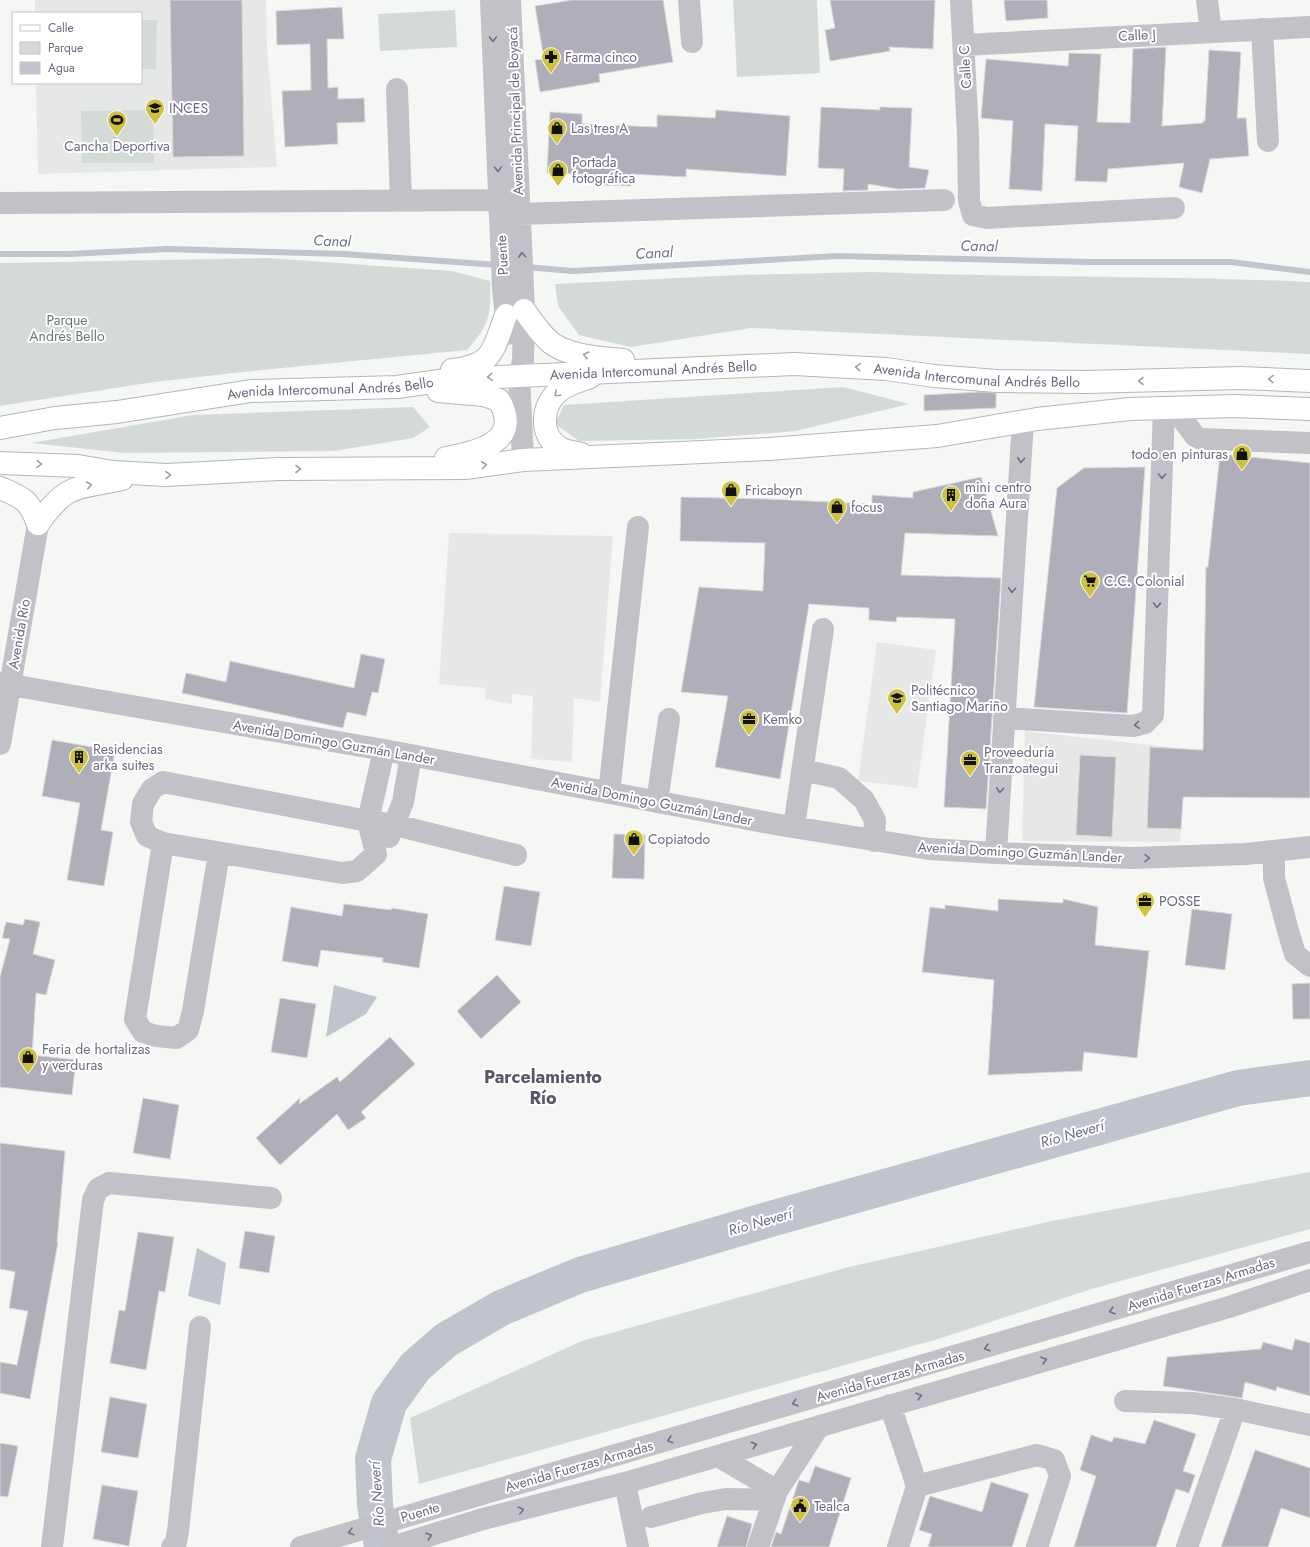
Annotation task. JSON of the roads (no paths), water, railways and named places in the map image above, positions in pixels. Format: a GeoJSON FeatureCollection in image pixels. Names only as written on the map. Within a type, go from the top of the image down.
{"type":"FeatureCollection","features":[{"type":"Feature","properties":{"kind":"main road"},"geometry":{"type":"LineString","coordinates":[[397,387],[412,376],[436,371],[465,368],[484,360],[493,351],[515,312],[550,342],[563,350],[592,356],[638,362],[650,370]]}},
{"type":"Feature","properties":{"kind":"main road","name":"Avenida Intercomunal Andrés Bello"},"geometry":{"type":"LineString","coordinates":[[0,428],[55,418],[117,412],[251,391],[397,387],[453,379],[519,375],[794,364],[886,369],[934,376],[997,381],[1085,382],[1242,378],[1310,381]]}},
{"type":"Feature","properties":{"kind":"main road"},"geometry":{"type":"LineString","coordinates":[[595,458],[561,449],[550,439],[544,421],[547,404],[559,390],[604,372]]}},
{"type":"Feature","properties":{"kind":"main road"},"geometry":{"type":"LineString","coordinates":[[393,468],[450,457],[488,447],[499,438],[507,425],[506,412],[499,400],[484,394],[397,387]]}},
{"type":"Feature","properties":{"kind":"main road"},"geometry":{"type":"LineString","coordinates":[[0,463],[78,466],[136,474],[166,475],[279,469],[465,468],[523,460],[595,458],[769,449],[937,436],[1078,413],[1130,409],[1235,406],[1310,409]]}},
{"type":"Feature","properties":{"kind":"main road"},"geometry":{"type":"LineString","coordinates":[[38,524],[56,499],[71,490],[91,484],[122,480],[136,474]]}},
{"type":"Feature","properties":{"kind":"main road"},"geometry":{"type":"LineString","coordinates":[[0,488],[19,497],[32,508],[38,524]]}},
{"type":"Feature","properties":{"kind":"street","name":"Avenida Principal de Boyacá"},"geometry":{"type":"LineString","coordinates":[[491,0],[499,200],[513,220]]}},
{"type":"Feature","properties":{"kind":"street","name":"Avenida Principal de Boyacá"},"geometry":{"type":"LineString","coordinates":[[510,0],[513,220]]}},
{"type":"Feature","properties":{"kind":"street"},"geometry":{"type":"LineString","coordinates":[[689,0],[692,42]]}},
{"type":"Feature","properties":{"kind":"street","name":"Calle C"},"geometry":{"type":"LineString","coordinates":[[961,0],[968,134],[969,201],[973,215],[987,218],[1174,208]]}},
{"type":"Feature","properties":{"kind":"street"},"geometry":{"type":"LineString","coordinates":[[1207,0],[1211,32]]}},
{"type":"Feature","properties":{"kind":"street","name":"Calle J"},"geometry":{"type":"LineString","coordinates":[[964,44],[1310,27]]}},
{"type":"Feature","properties":{"kind":"street"},"geometry":{"type":"LineString","coordinates":[[1262,29],[1268,141]]}},
{"type":"Feature","properties":{"kind":"street"},"geometry":{"type":"LineString","coordinates":[[397,89],[401,200]]}},
{"type":"Feature","properties":{"kind":"street"},"geometry":{"type":"LineString","coordinates":[[0,204],[499,200]]}},
{"type":"Feature","properties":{"kind":"street"},"geometry":{"type":"LineString","coordinates":[[513,220],[944,200]]}},
{"type":"Feature","properties":{"kind":"street","name":"Puente"},"geometry":{"type":"LineString","coordinates":[[513,220],[513,288],[515,312]]}},
{"type":"Feature","properties":{"kind":"street"},"geometry":{"type":"LineString","coordinates":[[515,312],[512,360],[519,375],[523,460]]}},
{"type":"Feature","properties":{"kind":"street"},"geometry":{"type":"LineString","coordinates":[[1170,409],[1195,436],[1201,439],[1310,443]]}},
{"type":"Feature","properties":{"kind":"street"},"geometry":{"type":"LineString","coordinates":[[1004,718],[1133,726],[1145,723],[1153,715],[1170,409]]}},
{"type":"Feature","properties":{"kind":"street"},"geometry":{"type":"LineString","coordinates":[[996,853],[1023,421]]}},
{"type":"Feature","properties":{"kind":"street","name":"Avenida Río"},"geometry":{"type":"LineString","coordinates":[[0,744],[5,684],[38,524]]}},
{"type":"Feature","properties":{"kind":"street"},"geometry":{"type":"LineString","coordinates":[[609,793],[638,527]]}},
{"type":"Feature","properties":{"kind":"street"},"geometry":{"type":"LineString","coordinates":[[794,828],[823,629]]}},
{"type":"Feature","properties":{"kind":"street","name":"Avenida Domingo Guzmán Lander"},"geometry":{"type":"LineString","coordinates":[[5,684],[384,750],[794,828],[929,848],[996,853],[1134,858],[1246,854],[1310,847]]}},
{"type":"Feature","properties":{"kind":"street"},"geometry":{"type":"LineString","coordinates":[[657,802],[669,719]]}},
{"type":"Feature","properties":{"kind":"street"},"geometry":{"type":"LineString","coordinates":[[376,854],[368,821],[384,750]]}},
{"type":"Feature","properties":{"kind":"street"},"geometry":{"type":"LineString","coordinates":[[411,755],[403,802],[395,825],[386,844],[357,870],[342,872],[163,844],[147,836],[141,822],[143,804],[152,789],[163,782],[395,825],[516,855]]}},
{"type":"Feature","properties":{"kind":"street"},"geometry":{"type":"LineString","coordinates":[[803,770],[827,774],[839,778],[864,800],[875,820],[874,841]]}},
{"type":"Feature","properties":{"kind":"street"},"geometry":{"type":"LineString","coordinates":[[163,844],[135,1019],[143,1032],[156,1036],[176,1038],[188,1030],[193,1011],[219,852]]}},
{"type":"Feature","properties":{"kind":"street"},"geometry":{"type":"LineString","coordinates":[[1274,851],[1274,878],[1295,954],[1310,966]]}},
{"type":"Feature","properties":{"kind":"street"},"geometry":{"type":"LineString","coordinates":[[52,1547],[93,1200],[98,1189],[109,1183],[271,1198]]}},
{"type":"Feature","properties":{"kind":"street","name":"Avenida Fuerzas Armadas"},"geometry":{"type":"LineString","coordinates":[[469,1498],[1310,1252]]}},
{"type":"Feature","properties":{"kind":"street","name":"Avenida Fuerzas Armadas"},"geometry":{"type":"LineString","coordinates":[[483,1519],[625,1484],[890,1405],[1229,1307],[1310,1280]]}},
{"type":"Feature","properties":{"kind":"street"},"geometry":{"type":"LineString","coordinates":[[172,1547],[176,1542],[178,1531],[200,1327]]}},
{"type":"Feature","properties":{"kind":"street"},"geometry":{"type":"LineString","coordinates":[[1125,1401],[1192,1403],[1235,1409],[1310,1425]]}},
{"type":"Feature","properties":{"kind":"street"},"geometry":{"type":"LineString","coordinates":[[890,1405],[916,1486],[898,1547]]}},
{"type":"Feature","properties":{"kind":"street"},"geometry":{"type":"LineString","coordinates":[[1187,1547],[1235,1409]]}},
{"type":"Feature","properties":{"kind":"street"},"geometry":{"type":"LineString","coordinates":[[758,1547],[776,1495],[819,1426]]}},
{"type":"Feature","properties":{"kind":"street"},"geometry":{"type":"LineString","coordinates":[[916,1486],[1037,1455],[1054,1460],[1060,1476],[1037,1547]]}},
{"type":"Feature","properties":{"kind":"street"},"geometry":{"type":"LineString","coordinates":[[718,1456],[776,1495]]}},
{"type":"Feature","properties":{"kind":"street"},"geometry":{"type":"LineString","coordinates":[[625,1484],[638,1547]]}},
{"type":"Feature","properties":{"kind":"street"},"geometry":{"type":"LineString","coordinates":[[651,1517],[702,1502],[776,1495]]}},
{"type":"Feature","properties":{"kind":"street","name":"Puente"},"geometry":{"type":"LineString","coordinates":[[301,1547],[469,1498]]}},
{"type":"Feature","properties":{"kind":"street","name":"Puente"},"geometry":{"type":"LineString","coordinates":[[392,1547],[483,1519]]}},
{"type":"Feature","properties":{"kind":"water"},"geometry":{"type":"Polygon","coordinates":[[[334,985],[377,997],[366,1014],[326,1037],[334,985]]]}},
{"type":"Feature","properties":{"kind":"water"},"geometry":{"type":"Polygon","coordinates":[[[197,1248],[226,1263],[220,1305],[188,1296],[197,1248]]]}},
{"type":"Feature","properties":{"kind":"waterway","name":"Canal"},"geometry":{"type":"LineString","coordinates":[[0,254],[69,254],[168,249],[344,254],[498,265]]}},
{"type":"Feature","properties":{"kind":"waterway","name":"Canal"},"geometry":{"type":"LineString","coordinates":[[525,267],[573,271],[837,256],[1087,262],[1231,262],[1310,272]]}},
{"type":"Feature","properties":{"kind":"waterway","name":"Río Neverí"},"geometry":{"type":"LineString","coordinates":[[382,1547],[375,1505],[373,1459],[389,1403],[415,1367],[446,1340],[501,1308],[580,1275],[767,1220],[1238,1088],[1310,1078]]}},
{"type":"Feature","properties":{"kind":"place","name":"Farma cinco"},"geometry":{"type":"Point","coordinates":[551,74]}},
{"type":"Feature","properties":{"kind":"place","name":"INCES"},"geometry":{"type":"Point","coordinates":[155,125]}},
{"type":"Feature","properties":{"kind":"place","name":"Cancha Deportiva"},"geometry":{"type":"Point","coordinates":[117,137]}},
{"type":"Feature","properties":{"kind":"place","name":"Las tres A"},"geometry":{"type":"Point","coordinates":[557,145]}},
{"type":"Feature","properties":{"kind":"place","name":"Portada fotográfica"},"geometry":{"type":"Point","coordinates":[558,187]}},
{"type":"Feature","properties":{"kind":"place","name":"todo en pinturas"},"geometry":{"type":"Point","coordinates":[1242,471]}},
{"type":"Feature","properties":{"kind":"place","name":"Fricaboyn"},"geometry":{"type":"Point","coordinates":[731,507]}},
{"type":"Feature","properties":{"kind":"place","name":"mini centro doña Aura"},"geometry":{"type":"Point","coordinates":[951,512]}},
{"type":"Feature","properties":{"kind":"place","name":"focus"},"geometry":{"type":"Point","coordinates":[837,524]}},
{"type":"Feature","properties":{"kind":"place","name":"C.C. Colonial"},"geometry":{"type":"Point","coordinates":[1090,598]}},
{"type":"Feature","properties":{"kind":"place","name":"Politécnico Santiago Mariño"},"geometry":{"type":"Point","coordinates":[897,715]}},
{"type":"Feature","properties":{"kind":"place","name":"Kemko"},"geometry":{"type":"Point","coordinates":[749,736]}},
{"type":"Feature","properties":{"kind":"place","name":"Residencias arka suites"},"geometry":{"type":"Point","coordinates":[79,774]}},
{"type":"Feature","properties":{"kind":"place","name":"Proveeduría Tranzoategui"},"geometry":{"type":"Point","coordinates":[970,777]}},
{"type":"Feature","properties":{"kind":"place","name":"Copiatodo"},"geometry":{"type":"Point","coordinates":[634,856]}},
{"type":"Feature","properties":{"kind":"place","name":"POSSE"},"geometry":{"type":"Point","coordinates":[1145,918]}},
{"type":"Feature","properties":{"kind":"place","name":"Feria de hortalizas y verduras"},"geometry":{"type":"Point","coordinates":[28,1074]}},
{"type":"Feature","properties":{"kind":"place","name":"Tealca"},"geometry":{"type":"Point","coordinates":[800,1523]}},
{"type":"Feature","properties":{"kind":"district","name":"Parcelamiento Río"},"geometry":{"type":"Point","coordinates":[543,1087]}},
{"type":"Feature","properties":{"kind":"park label","name":"Parque Andrés Bello"},"geometry":{"type":"Point","coordinates":[67,328]}}]}
